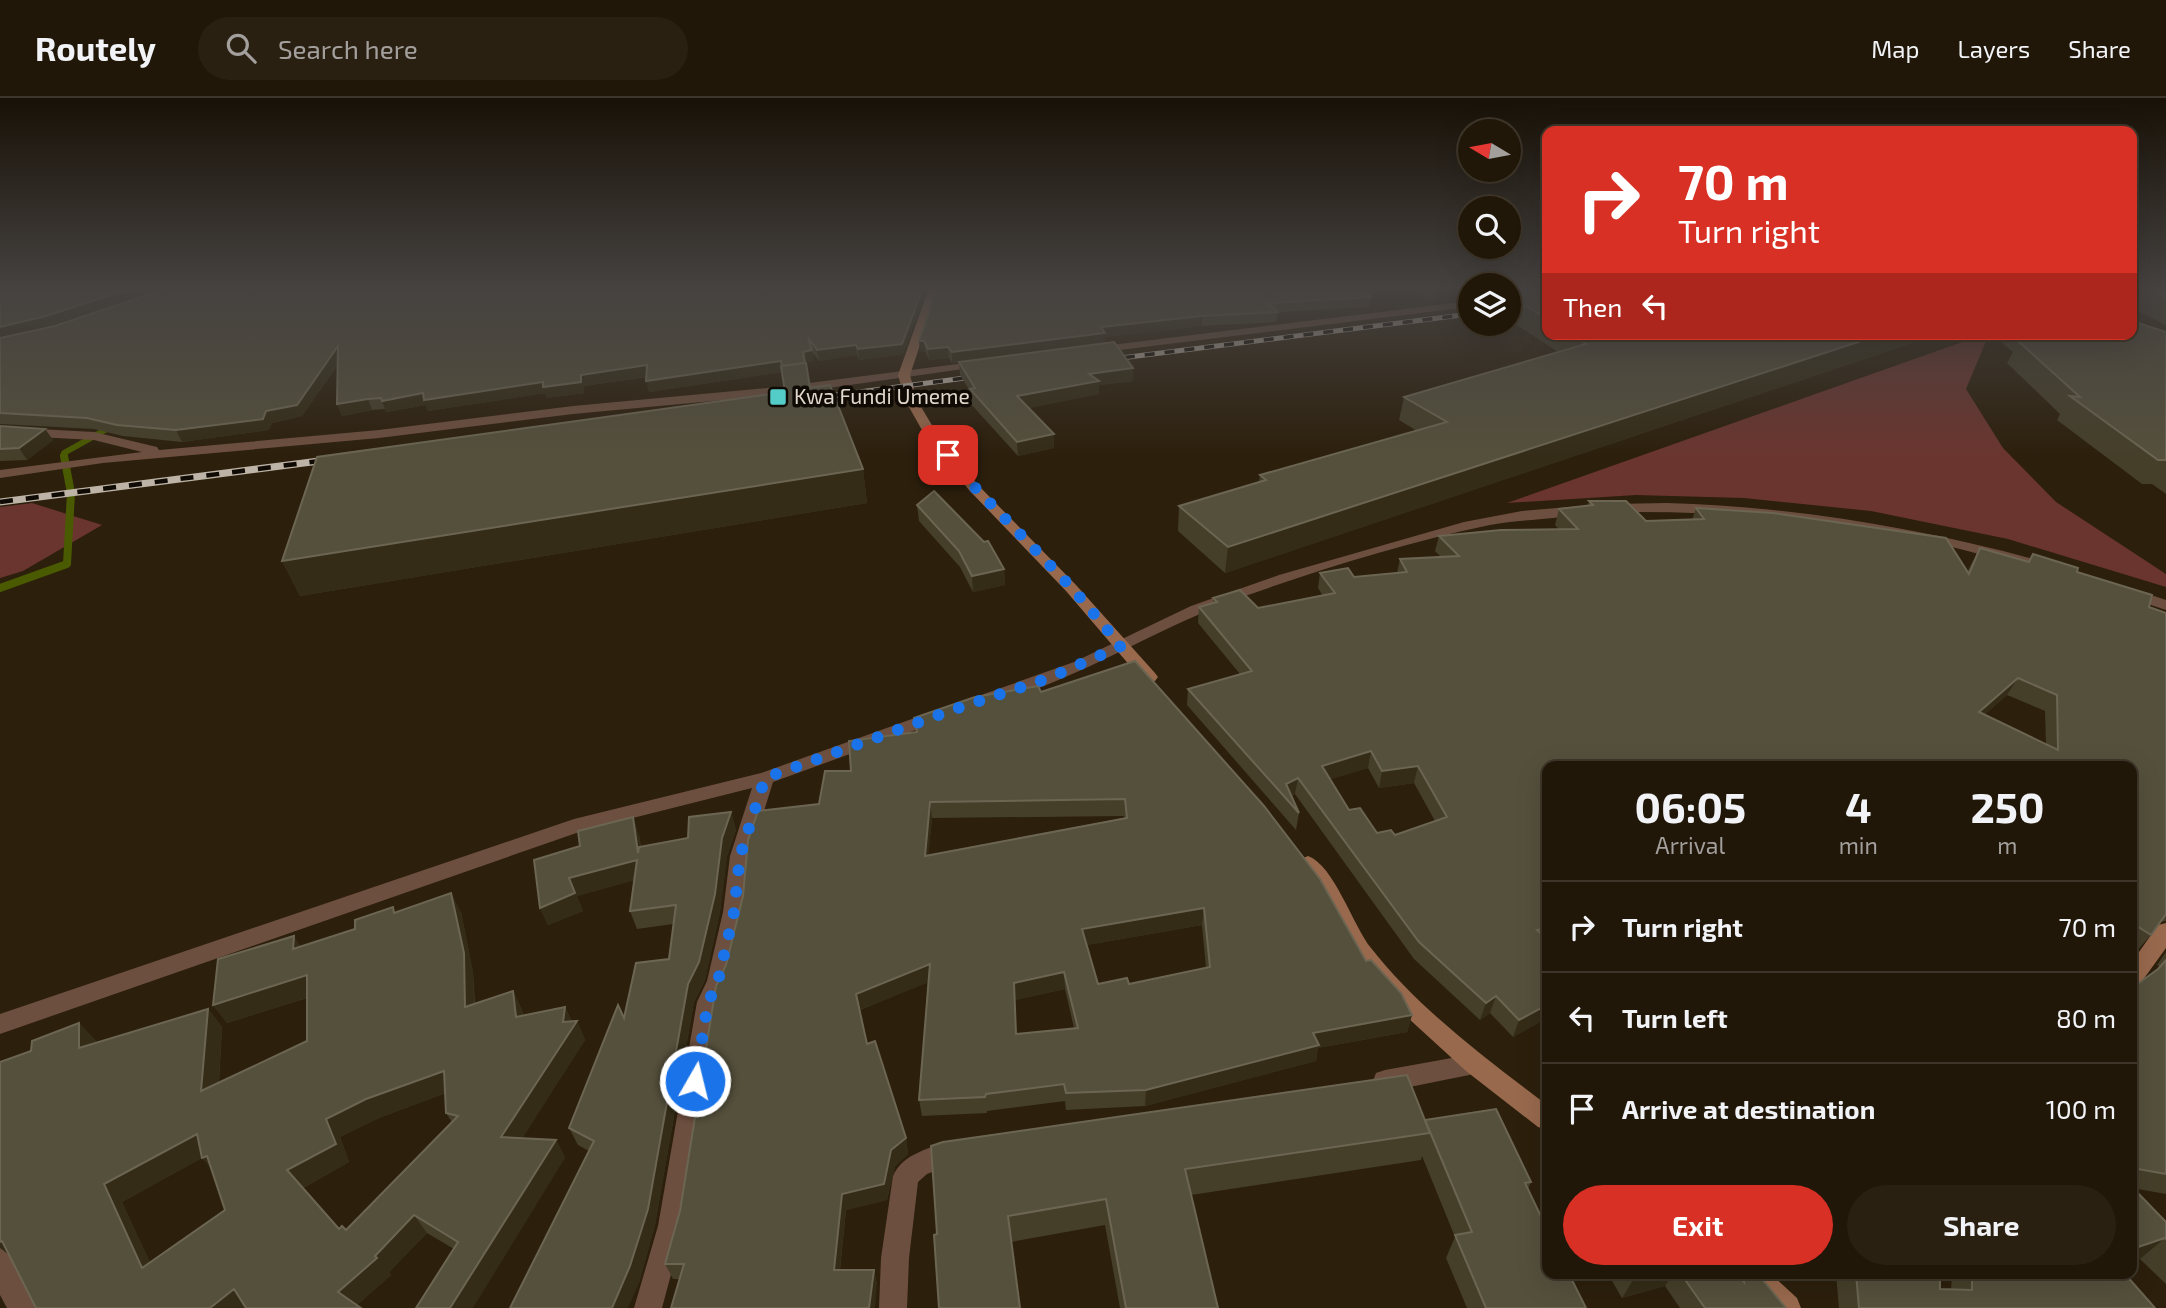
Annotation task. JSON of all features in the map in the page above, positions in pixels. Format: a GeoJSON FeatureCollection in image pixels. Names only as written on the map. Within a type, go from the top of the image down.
{"type":"FeatureCollection","features":[{"type":"Feature","properties":{"kind":"street"},"geometry":{"type":"LineString","coordinates":[[915,344],[904,375],[905,386],[920,416],[962,474],[1072,588],[1157,686]]}},
{"type":"Feature","properties":{"kind":"street"},"geometry":{"type":"LineString","coordinates":[[1078,352],[1140,344]]}},
{"type":"Feature","properties":{"kind":"street"},"geometry":{"type":"LineString","coordinates":[[0,474],[90,461],[379,435],[997,362]]}},
{"type":"Feature","properties":{"kind":"street"},"geometry":{"type":"LineString","coordinates":[[0,430],[94,436],[169,454]]}},
{"type":"Feature","properties":{"kind":"street"},"geometry":{"type":"LineString","coordinates":[[0,1024],[581,824],[765,778],[1049,678],[1121,646],[1173,618],[1280,579],[1388,546],[1466,527],[1564,510],[1723,509],[1827,519],[1962,544],[2063,572]]}},
{"type":"Feature","properties":{"kind":"street"},"geometry":{"type":"LineString","coordinates":[[2111,587],[2166,605]]}},
{"type":"Feature","properties":{"kind":"street"},"geometry":{"type":"LineString","coordinates":[[648,1308],[671,1226],[701,1037],[708,1003],[718,981],[734,912],[740,856],[765,778]]}},
{"type":"Feature","properties":{"kind":"street"},"geometry":{"type":"LineString","coordinates":[[1295,847],[1326,888],[1362,953],[1416,1011],[1474,1064],[1542,1115]]}},
{"type":"Feature","properties":{"kind":"street"},"geometry":{"type":"LineString","coordinates":[[2137,971],[2166,931]]}},
{"type":"Feature","properties":{"kind":"street"},"geometry":{"type":"LineString","coordinates":[[1357,1086],[1474,1064]]}},
{"type":"Feature","properties":{"kind":"street"},"geometry":{"type":"LineString","coordinates":[[893,1308],[895,1258],[906,1176],[918,1165],[964,1147],[978,1145]]}},
{"type":"Feature","properties":{"kind":"street"},"geometry":{"type":"LineString","coordinates":[[1,1270],[22,1308]]}},
{"type":"Feature","properties":{"kind":"street"},"geometry":{"type":"LineString","coordinates":[[1756,1279],[1787,1308]]}},
{"type":"Feature","properties":{"kind":"shaded area"},"geometry":{"type":"Polygon","coordinates":[[[1955,344],[1985,344],[1966,389],[2003,448],[2056,502],[2166,574],[2166,587],[2008,539],[1871,511],[1744,498],[1636,495],[1507,503],[1955,344]]]}},
{"type":"Feature","properties":{"kind":"shaded area"},"geometry":{"type":"Polygon","coordinates":[[[32,503],[102,525],[23,571],[0,578],[0,507],[32,503]]]}},
{"type":"Feature","properties":{"kind":"building"},"geometry":{"type":"Polygon","coordinates":[[[0,344],[810,344],[812,350],[803,352],[805,363],[782,366],[781,361],[646,381],[647,365],[581,375],[581,382],[543,387],[543,382],[424,400],[423,393],[382,401],[381,398],[337,404],[338,346],[297,405],[266,411],[263,419],[176,430],[117,425],[87,418],[0,413],[0,344]]]}},
{"type":"Feature","properties":{"kind":"building"},"geometry":{"type":"Polygon","coordinates":[[[813,344],[898,344],[858,349],[856,345],[817,350],[813,344]]]}},
{"type":"Feature","properties":{"kind":"building"},"geometry":{"type":"Polygon","coordinates":[[[926,344],[1013,344],[952,352],[948,347],[928,349],[926,344]]]}},
{"type":"Feature","properties":{"kind":"building"},"geometry":{"type":"Polygon","coordinates":[[[1095,344],[1116,344],[1133,368],[1089,374],[1099,381],[1017,396],[1054,434],[1017,442],[970,389],[975,388],[959,362],[1095,344]]]}},
{"type":"Feature","properties":{"kind":"building"},"geometry":{"type":"Polygon","coordinates":[[[1584,344],[1851,344],[1228,547],[1179,506],[1266,480],[1260,475],[1447,422],[1404,397],[1584,344]]]}},
{"type":"Feature","properties":{"kind":"building"},"geometry":{"type":"Polygon","coordinates":[[[2022,344],[2166,344],[2166,460],[2158,460],[2070,396],[2080,397],[2022,344]]]}},
{"type":"Feature","properties":{"kind":"building"},"geometry":{"type":"Polygon","coordinates":[[[806,363],[810,388],[830,385],[863,469],[282,561],[317,457],[785,392],[781,366],[806,363]]]}},
{"type":"Feature","properties":{"kind":"building"},"geometry":{"type":"Polygon","coordinates":[[[0,426],[45,429],[19,448],[0,449],[0,426]]]}},
{"type":"Feature","properties":{"kind":"building"},"geometry":{"type":"Polygon","coordinates":[[[934,491],[984,542],[988,541],[1004,569],[972,576],[959,551],[917,505],[934,491]]]}},
{"type":"Feature","properties":{"kind":"building"},"geometry":{"type":"Polygon","coordinates":[[[1589,501],[1626,501],[1646,521],[1704,519],[1696,508],[1773,513],[1946,538],[1969,574],[1980,548],[2029,562],[2033,554],[2078,568],[2077,572],[2152,595],[2149,607],[2166,613],[2166,914],[2151,935],[2137,926],[2137,761],[1542,761],[1542,929],[1537,930],[1542,934],[1542,1008],[1519,1020],[1496,996],[1486,1003],[1419,942],[1298,778],[1286,784],[1299,813],[1188,689],[1252,671],[1199,607],[1217,602],[1213,598],[1240,590],[1258,608],[1335,593],[1320,573],[1348,568],[1354,577],[1407,572],[1400,559],[1459,556],[1439,536],[1501,530],[1578,529],[1559,509],[1593,505],[1589,501]],[[2018,678],[1979,712],[2058,750],[2057,695],[2018,678]],[[1371,751],[1322,766],[1349,810],[1360,808],[1377,833],[1391,830],[1395,835],[1447,817],[1418,766],[1382,771],[1371,751]]]}},
{"type":"Feature","properties":{"kind":"building"},"geometry":{"type":"Polygon","coordinates":[[[1135,661],[1264,806],[1320,879],[1366,961],[1371,960],[1401,993],[1412,1015],[1313,1033],[1319,1045],[1146,1090],[1066,1093],[1064,1084],[986,1094],[985,1097],[919,1100],[930,964],[856,994],[867,1044],[875,1041],[906,1138],[891,1150],[884,1184],[842,1194],[834,1270],[874,1270],[869,1308],[671,1308],[684,1264],[665,1264],[680,1211],[716,986],[726,965],[743,896],[748,840],[758,811],[819,804],[825,771],[851,771],[849,741],[917,732],[914,718],[975,697],[1038,686],[1041,692],[1135,661]],[[1125,799],[930,802],[925,856],[1127,818],[1125,799]],[[1204,908],[1082,929],[1098,984],[1127,978],[1129,984],[1210,967],[1204,908]],[[1064,972],[1014,983],[1016,1034],[1078,1028],[1064,972]]]}},
{"type":"Feature","properties":{"kind":"building"},"geometry":{"type":"Polygon","coordinates":[[[731,812],[722,838],[715,894],[699,962],[688,984],[648,1209],[630,1266],[612,1308],[510,1308],[594,1141],[569,1128],[618,1005],[624,1018],[636,963],[669,959],[676,905],[630,911],[637,860],[569,878],[575,893],[540,908],[534,860],[580,846],[578,831],[633,817],[638,853],[639,847],[688,838],[689,817],[731,812]]]}},
{"type":"Feature","properties":{"kind":"building"},"geometry":{"type":"Polygon","coordinates":[[[451,893],[464,953],[465,1007],[513,991],[516,1017],[565,1007],[563,1022],[577,1021],[501,1137],[556,1140],[450,1308],[416,1308],[458,1242],[414,1215],[375,1256],[377,1258],[338,1292],[361,1308],[246,1308],[234,1289],[210,1308],[36,1308],[2,1241],[0,1242],[0,1062],[31,1051],[32,1041],[79,1023],[79,1048],[208,1009],[201,1091],[307,1041],[307,975],[213,1005],[218,959],[294,936],[293,949],[355,929],[355,920],[393,907],[394,913],[451,893]],[[444,1071],[366,1099],[326,1119],[336,1144],[287,1170],[339,1229],[342,1226],[346,1230],[458,1116],[446,1113],[444,1071]],[[197,1134],[104,1184],[142,1268],[225,1210],[207,1156],[202,1158],[197,1134]]]}},
{"type":"Feature","properties":{"kind":"building"},"geometry":{"type":"Polygon","coordinates":[[[2166,960],[2166,1174],[2137,1169],[2137,984],[2166,960]]]}},
{"type":"Feature","properties":{"kind":"building"},"geometry":{"type":"Polygon","coordinates":[[[1407,1075],[1430,1133],[1185,1169],[1218,1308],[1126,1308],[1106,1199],[1008,1216],[1020,1308],[939,1308],[931,1146],[943,1142],[1407,1075]]]}},
{"type":"Feature","properties":{"kind":"building"},"geometry":{"type":"Polygon","coordinates":[[[1496,1109],[1531,1182],[1525,1183],[1542,1219],[1542,1279],[1572,1279],[1586,1308],[1486,1308],[1455,1235],[1472,1232],[1425,1120],[1496,1109]]]}},
{"type":"Feature","properties":{"kind":"building"},"geometry":{"type":"Polygon","coordinates":[[[2137,1192],[2166,1222],[2165,1238],[2137,1247],[2137,1192]]]}},
{"type":"Feature","properties":{"kind":"building"},"geometry":{"type":"Polygon","coordinates":[[[1685,1279],[1742,1279],[1744,1282],[1744,1279],[1762,1279],[1786,1308],[1705,1308],[1685,1279]]]}},
{"type":"Feature","properties":{"kind":"building"},"geometry":{"type":"Polygon","coordinates":[[[1856,1279],[1940,1279],[1940,1289],[1972,1290],[1972,1279],[2129,1279],[2155,1308],[1859,1308],[1856,1279]]]}},
{"type":"Feature","properties":{"kind":"waterway"},"geometry":{"type":"LineString","coordinates":[[65,457],[64,453],[114,425]]}},
{"type":"Feature","properties":{"kind":"waterway"},"geometry":{"type":"LineString","coordinates":[[0,588],[67,564],[71,493],[64,456]]}},
{"type":"Feature","properties":{"kind":"railway"},"geometry":{"type":"LineString","coordinates":[[1105,360],[1228,344]]}},
{"type":"Feature","properties":{"kind":"railway"},"geometry":{"type":"LineString","coordinates":[[814,398],[980,376]]}},
{"type":"Feature","properties":{"kind":"railway"},"geometry":{"type":"LineString","coordinates":[[0,502],[335,459]]}},
{"type":"Feature","properties":{"kind":"place","name":"Kwa Fundi Umeme"},"geometry":{"type":"Point","coordinates":[778,397]}},
{"type":"Feature","properties":{"kind":"route"},"geometry":{"type":"LineString","coordinates":[[695,1081],[708,1003],[718,981],[734,912],[740,856],[765,778],[1049,678],[1121,646],[1072,588],[1019,537],[948,455]]}}]}
